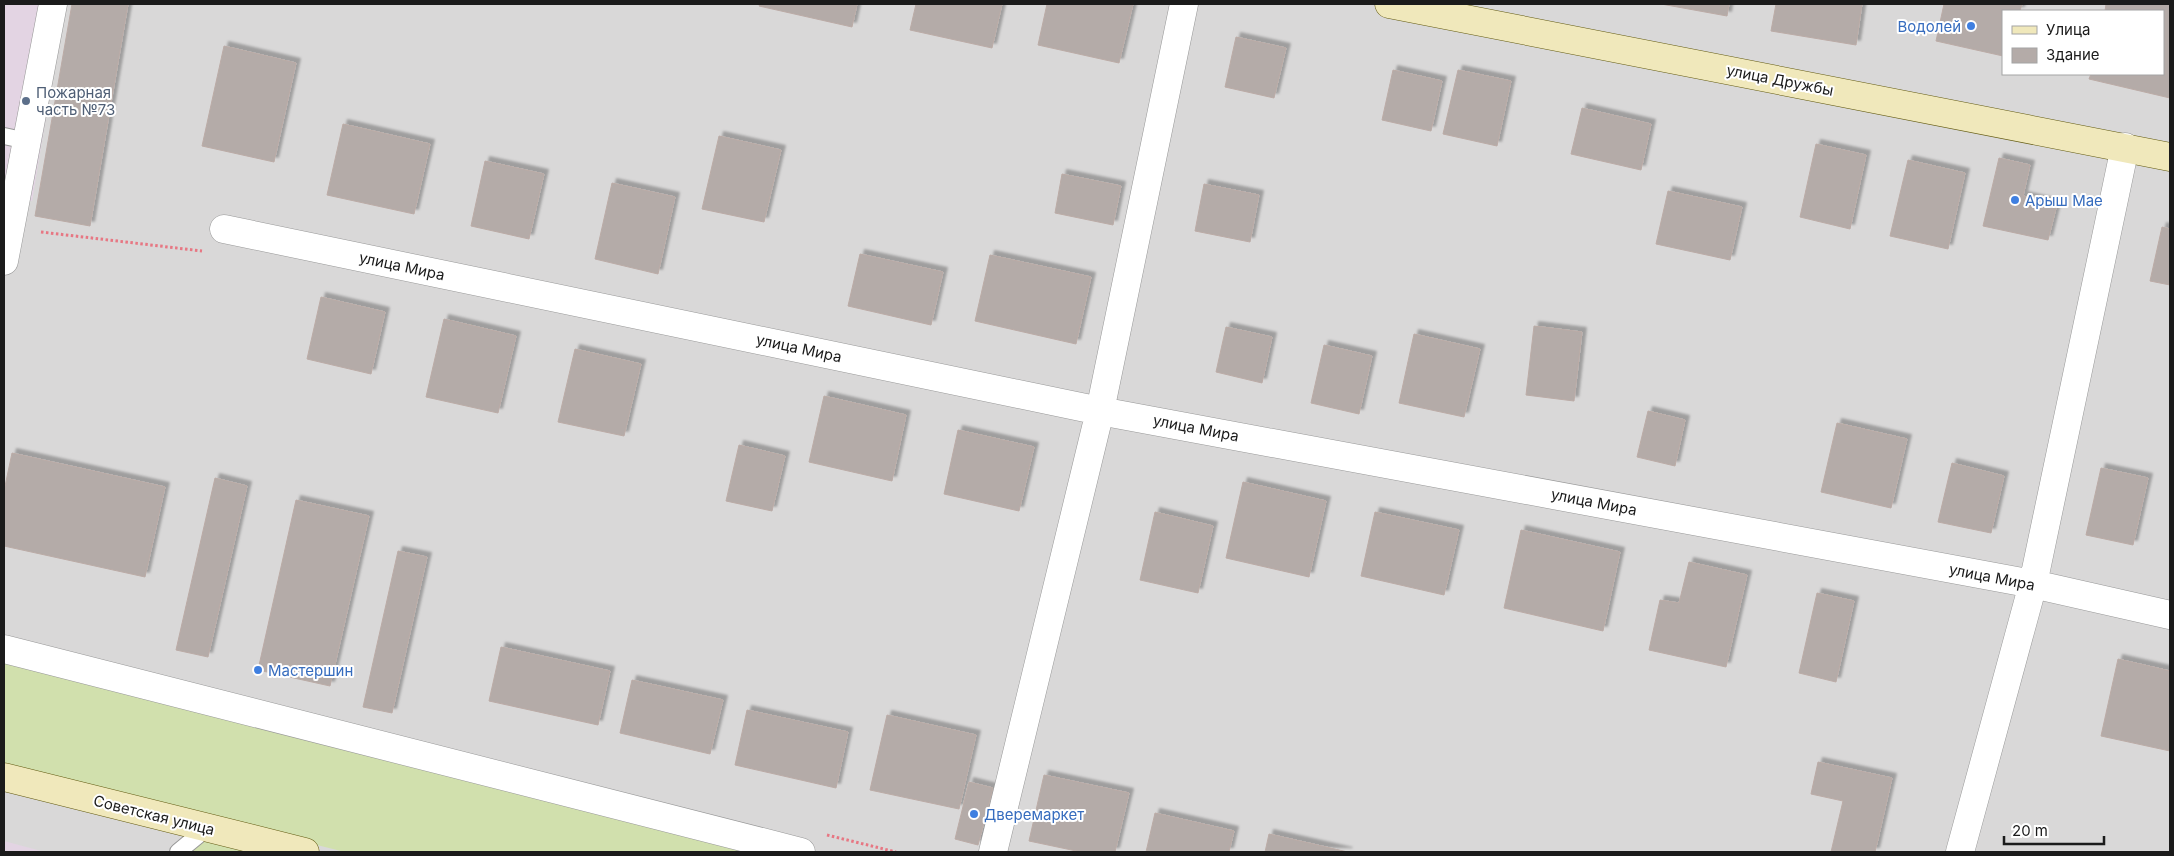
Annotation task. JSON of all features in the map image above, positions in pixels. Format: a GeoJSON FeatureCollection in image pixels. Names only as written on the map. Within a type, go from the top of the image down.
{"type":"FeatureCollection","features":[{"type":"Feature","properties":{"kind":"street"},"geometry":{"type":"LineString","coordinates":[[4,261],[10,228],[15,139],[53,4]]}},
{"type":"Feature","properties":{"kind":"street"},"geometry":{"type":"LineString","coordinates":[[993,852],[1100,411],[1184,4]]}},
{"type":"Feature","properties":{"kind":"street","name":"улица Дружбы"},"geometry":{"type":"LineString","coordinates":[[1389,4],[2170,157]]}},
{"type":"Feature","properties":{"kind":"street"},"geometry":{"type":"LineString","coordinates":[[1960,852],[2033,584],[2125,148]]}},
{"type":"Feature","properties":{"kind":"street","name":"улица Мира"},"geometry":{"type":"LineString","coordinates":[[224,228],[1100,411],[2033,584],[2170,615]]}},
{"type":"Feature","properties":{"kind":"street"},"geometry":{"type":"LineString","coordinates":[[4,649],[801,852]]}},
{"type":"Feature","properties":{"kind":"street","name":"Советская улица"},"geometry":{"type":"LineString","coordinates":[[4,777],[305,852]]}},
{"type":"Feature","properties":{"kind":"lane"},"geometry":{"type":"LineString","coordinates":[[178,852],[207,828]]}},
{"type":"Feature","properties":{"kind":"path"},"geometry":{"type":"LineString","coordinates":[[10,228],[205,251],[224,228]]}},
{"type":"Feature","properties":{"kind":"shaded area"},"geometry":{"type":"Polygon","coordinates":[[[4,4],[2170,4],[2170,852],[4,852],[4,4]]]}},
{"type":"Feature","properties":{"kind":"shaded area","name":"Пожарная часть №73"},"geometry":{"type":"Polygon","coordinates":[[[4,4],[65,4],[32,201],[4,198],[4,4]]]}},
{"type":"Feature","properties":{"kind":"shaded area"},"geometry":{"type":"Polygon","coordinates":[[[4,841],[45,852],[4,852],[4,841]]]}},
{"type":"Feature","properties":{"kind":"green space"},"geometry":{"type":"Polygon","coordinates":[[[4,658],[770,852],[345,852],[4,767],[4,658]]]}},
{"type":"Feature","properties":{"kind":"green space"},"geometry":{"type":"Polygon","coordinates":[[[208,833],[282,852],[187,852],[208,833]]]}},
{"type":"Feature","properties":{"kind":"building"},"geometry":{"type":"Polygon","coordinates":[[[72,4],[128,4],[90,226],[35,216],[72,4]]]}},
{"type":"Feature","properties":{"kind":"building"},"geometry":{"type":"Polygon","coordinates":[[[760,4],[857,4],[852,27],[759,6],[760,4]]]}},
{"type":"Feature","properties":{"kind":"building"},"geometry":{"type":"Polygon","coordinates":[[[916,4],[1002,4],[992,48],[910,30],[916,4]]]}},
{"type":"Feature","properties":{"kind":"building"},"geometry":{"type":"Polygon","coordinates":[[[1047,4],[1133,4],[1119,63],[1038,45],[1047,4]]]}},
{"type":"Feature","properties":{"kind":"building"},"geometry":{"type":"Polygon","coordinates":[[[1661,4],[1729,4],[1727,16],[1661,4]]]}},
{"type":"Feature","properties":{"kind":"building"},"geometry":{"type":"Polygon","coordinates":[[[1776,4],[1862,4],[1856,45],[1771,31],[1776,4]]]}},
{"type":"Feature","properties":{"kind":"building","name":"Водолей"},"geometry":{"type":"Polygon","coordinates":[[[1944,4],[2022,4],[2020,10],[2002,10],[2002,56],[1936,41],[1944,4]]]}},
{"type":"Feature","properties":{"kind":"building"},"geometry":{"type":"Polygon","coordinates":[[[2106,4],[2170,4],[2170,98],[2089,79],[2091,75],[2164,75],[2164,10],[2105,10],[2106,4]]]}},
{"type":"Feature","properties":{"kind":"building"},"geometry":{"type":"Polygon","coordinates":[[[1236,37],[1286,48],[1274,98],[1225,87],[1236,37]]]}},
{"type":"Feature","properties":{"kind":"building"},"geometry":{"type":"Polygon","coordinates":[[[224,46],[296,63],[274,162],[202,146],[224,46]]]}},
{"type":"Feature","properties":{"kind":"building"},"geometry":{"type":"Polygon","coordinates":[[[1393,70],[1442,81],[1431,131],[1382,120],[1393,70]]]}},
{"type":"Feature","properties":{"kind":"building"},"geometry":{"type":"Polygon","coordinates":[[[1458,70],[1511,81],[1497,146],[1443,134],[1458,70]]]}},
{"type":"Feature","properties":{"kind":"building"},"geometry":{"type":"Polygon","coordinates":[[[1582,108],[1651,124],[1641,170],[1571,154],[1582,108]]]}},
{"type":"Feature","properties":{"kind":"building"},"geometry":{"type":"Polygon","coordinates":[[[343,124],[430,144],[414,214],[327,195],[343,124]]]}},
{"type":"Feature","properties":{"kind":"building"},"geometry":{"type":"Polygon","coordinates":[[[719,136],[781,150],[764,222],[702,209],[719,136]]]}},
{"type":"Feature","properties":{"kind":"building"},"geometry":{"type":"Polygon","coordinates":[[[1816,144],[1866,155],[1850,229],[1800,217],[1816,144]]]}},
{"type":"Feature","properties":{"kind":"building","name":"Арыш Мае"},"geometry":{"type":"Polygon","coordinates":[[[1999,158],[2030,165],[2023,196],[2057,204],[2048,240],[1983,226],[1999,158]]]}},
{"type":"Feature","properties":{"kind":"building"},"geometry":{"type":"Polygon","coordinates":[[[1908,160],[1965,173],[1948,249],[1890,236],[1908,160]]]}},
{"type":"Feature","properties":{"kind":"building"},"geometry":{"type":"Polygon","coordinates":[[[485,161],[544,174],[529,239],[471,226],[485,161]]]}},
{"type":"Feature","properties":{"kind":"building"},"geometry":{"type":"Polygon","coordinates":[[[1062,174],[1121,186],[1113,225],[1055,213],[1062,174]]]}},
{"type":"Feature","properties":{"kind":"building"},"geometry":{"type":"Polygon","coordinates":[[[612,183],[675,197],[658,274],[595,259],[612,183]]]}},
{"type":"Feature","properties":{"kind":"building"},"geometry":{"type":"Polygon","coordinates":[[[1204,184],[1259,195],[1250,242],[1195,231],[1204,184]]]}},
{"type":"Feature","properties":{"kind":"building"},"geometry":{"type":"Polygon","coordinates":[[[1668,191],[1742,207],[1730,260],[1656,244],[1668,191]]]}},
{"type":"Feature","properties":{"kind":"building"},"geometry":{"type":"Polygon","coordinates":[[[2162,227],[2170,229],[2170,285],[2150,281],[2162,227]]]}},
{"type":"Feature","properties":{"kind":"building"},"geometry":{"type":"Polygon","coordinates":[[[860,254],[943,272],[931,325],[848,306],[860,254]]]}},
{"type":"Feature","properties":{"kind":"building"},"geometry":{"type":"Polygon","coordinates":[[[990,255],[1091,277],[1076,344],[975,321],[990,255]]]}},
{"type":"Feature","properties":{"kind":"building"},"geometry":{"type":"Polygon","coordinates":[[[321,297],[385,312],[371,374],[307,359],[321,297]]]}},
{"type":"Feature","properties":{"kind":"building"},"geometry":{"type":"Polygon","coordinates":[[[444,319],[516,336],[498,413],[426,397],[444,319]]]}},
{"type":"Feature","properties":{"kind":"building"},"geometry":{"type":"Polygon","coordinates":[[[1534,326],[1582,332],[1574,401],[1526,395],[1534,326]]]}},
{"type":"Feature","properties":{"kind":"building"},"geometry":{"type":"Polygon","coordinates":[[[1226,327],[1272,337],[1262,383],[1216,372],[1226,327]]]}},
{"type":"Feature","properties":{"kind":"building"},"geometry":{"type":"Polygon","coordinates":[[[1414,334],[1480,349],[1464,417],[1399,403],[1414,334]]]}},
{"type":"Feature","properties":{"kind":"building"},"geometry":{"type":"Polygon","coordinates":[[[1324,345],[1372,356],[1359,414],[1311,403],[1324,345]]]}},
{"type":"Feature","properties":{"kind":"building"},"geometry":{"type":"Polygon","coordinates":[[[575,349],[641,364],[624,436],[558,422],[575,349]]]}},
{"type":"Feature","properties":{"kind":"building"},"geometry":{"type":"Polygon","coordinates":[[[824,396],[906,415],[892,481],[809,462],[824,396]]]}},
{"type":"Feature","properties":{"kind":"building"},"geometry":{"type":"Polygon","coordinates":[[[1648,411],[1685,420],[1675,466],[1637,457],[1648,411]]]}},
{"type":"Feature","properties":{"kind":"building"},"geometry":{"type":"Polygon","coordinates":[[[1837,423],[1907,439],[1891,508],[1821,492],[1837,423]]]}},
{"type":"Feature","properties":{"kind":"building"},"geometry":{"type":"Polygon","coordinates":[[[958,430],[1034,447],[1019,511],[944,494],[958,430]]]}},
{"type":"Feature","properties":{"kind":"building"},"geometry":{"type":"Polygon","coordinates":[[[739,445],[785,456],[772,511],[726,501],[739,445]]]}},
{"type":"Feature","properties":{"kind":"building"},"geometry":{"type":"Polygon","coordinates":[[[12,453],[165,487],[145,577],[4,546],[4,491],[12,453]]]}},
{"type":"Feature","properties":{"kind":"building"},"geometry":{"type":"Polygon","coordinates":[[[1952,463],[2004,476],[1991,533],[1938,522],[1952,463]]]}},
{"type":"Feature","properties":{"kind":"building"},"geometry":{"type":"Polygon","coordinates":[[[2101,468],[2148,478],[2133,545],[2086,535],[2101,468]]]}},
{"type":"Feature","properties":{"kind":"building"},"geometry":{"type":"Polygon","coordinates":[[[215,478],[247,486],[208,657],[176,650],[215,478]]]}},
{"type":"Feature","properties":{"kind":"building"},"geometry":{"type":"Polygon","coordinates":[[[1243,482],[1326,501],[1309,577],[1226,558],[1243,482]]]}},
{"type":"Feature","properties":{"kind":"building"},"geometry":{"type":"Polygon","coordinates":[[[296,500],[369,516],[330,686],[258,670],[296,500]]]}},
{"type":"Feature","properties":{"kind":"building"},"geometry":{"type":"Polygon","coordinates":[[[1155,512],[1213,526],[1198,593],[1140,580],[1155,512]]]}},
{"type":"Feature","properties":{"kind":"building"},"geometry":{"type":"Polygon","coordinates":[[[1375,512],[1459,530],[1444,595],[1361,576],[1375,512]]]}},
{"type":"Feature","properties":{"kind":"building"},"geometry":{"type":"Polygon","coordinates":[[[1521,530],[1620,552],[1603,631],[1504,608],[1521,530]]]}},
{"type":"Feature","properties":{"kind":"building"},"geometry":{"type":"Polygon","coordinates":[[[398,551],[427,557],[392,713],[363,707],[398,551]]]}},
{"type":"Feature","properties":{"kind":"building"},"geometry":{"type":"Polygon","coordinates":[[[1689,562],[1747,575],[1726,667],[1649,650],[1660,600],[1679,603],[1689,562]]]}},
{"type":"Feature","properties":{"kind":"building"},"geometry":{"type":"Polygon","coordinates":[[[1817,593],[1854,601],[1836,682],[1799,673],[1817,593]]]}},
{"type":"Feature","properties":{"kind":"building"},"geometry":{"type":"Polygon","coordinates":[[[501,647],[610,671],[598,725],[489,701],[501,647]]]}},
{"type":"Feature","properties":{"kind":"building"},"geometry":{"type":"Polygon","coordinates":[[[2118,659],[2170,671],[2170,751],[2101,736],[2118,659]]]}},
{"type":"Feature","properties":{"kind":"building"},"geometry":{"type":"Polygon","coordinates":[[[632,680],[723,700],[710,754],[620,733],[632,680]]]}},
{"type":"Feature","properties":{"kind":"building"},"geometry":{"type":"Polygon","coordinates":[[[747,710],[848,732],[836,788],[735,765],[747,710]]]}},
{"type":"Feature","properties":{"kind":"building"},"geometry":{"type":"Polygon","coordinates":[[[887,715],[976,735],[959,809],[870,790],[887,715]]]}},
{"type":"Feature","properties":{"kind":"building"},"geometry":{"type":"Polygon","coordinates":[[[1818,762],[1892,778],[1875,852],[1831,852],[1843,801],[1811,794],[1818,762]]]}},
{"type":"Feature","properties":{"kind":"building"},"geometry":{"type":"Polygon","coordinates":[[[1044,775],[1129,793],[1115,852],[1081,852],[1029,841],[1044,775]]]}},
{"type":"Feature","properties":{"kind":"building","name":"Дверемаркет"},"geometry":{"type":"Polygon","coordinates":[[[969,782],[993,788],[978,845],[955,839],[969,782]]]}},
{"type":"Feature","properties":{"kind":"building"},"geometry":{"type":"Polygon","coordinates":[[[1155,813],[1234,831],[1229,852],[1146,852],[1155,813]]]}},
{"type":"Feature","properties":{"kind":"building"},"geometry":{"type":"Polygon","coordinates":[[[1269,834],[1348,852],[1265,852],[1269,834]]]}},
{"type":"Feature","properties":{"kind":"place","name":"Водолей"},"geometry":{"type":"Point","coordinates":[1971,26]}},
{"type":"Feature","properties":{"kind":"place","name":"Пожарная часть №73"},"geometry":{"type":"Point","coordinates":[26,101]}},
{"type":"Feature","properties":{"kind":"place","name":"Арыш Мае"},"geometry":{"type":"Point","coordinates":[2015,200]}},
{"type":"Feature","properties":{"kind":"place","name":"Мастершин"},"geometry":{"type":"Point","coordinates":[258,670]}},
{"type":"Feature","properties":{"kind":"place","name":"Дверемаркет"},"geometry":{"type":"Point","coordinates":[974,814]}}]}
